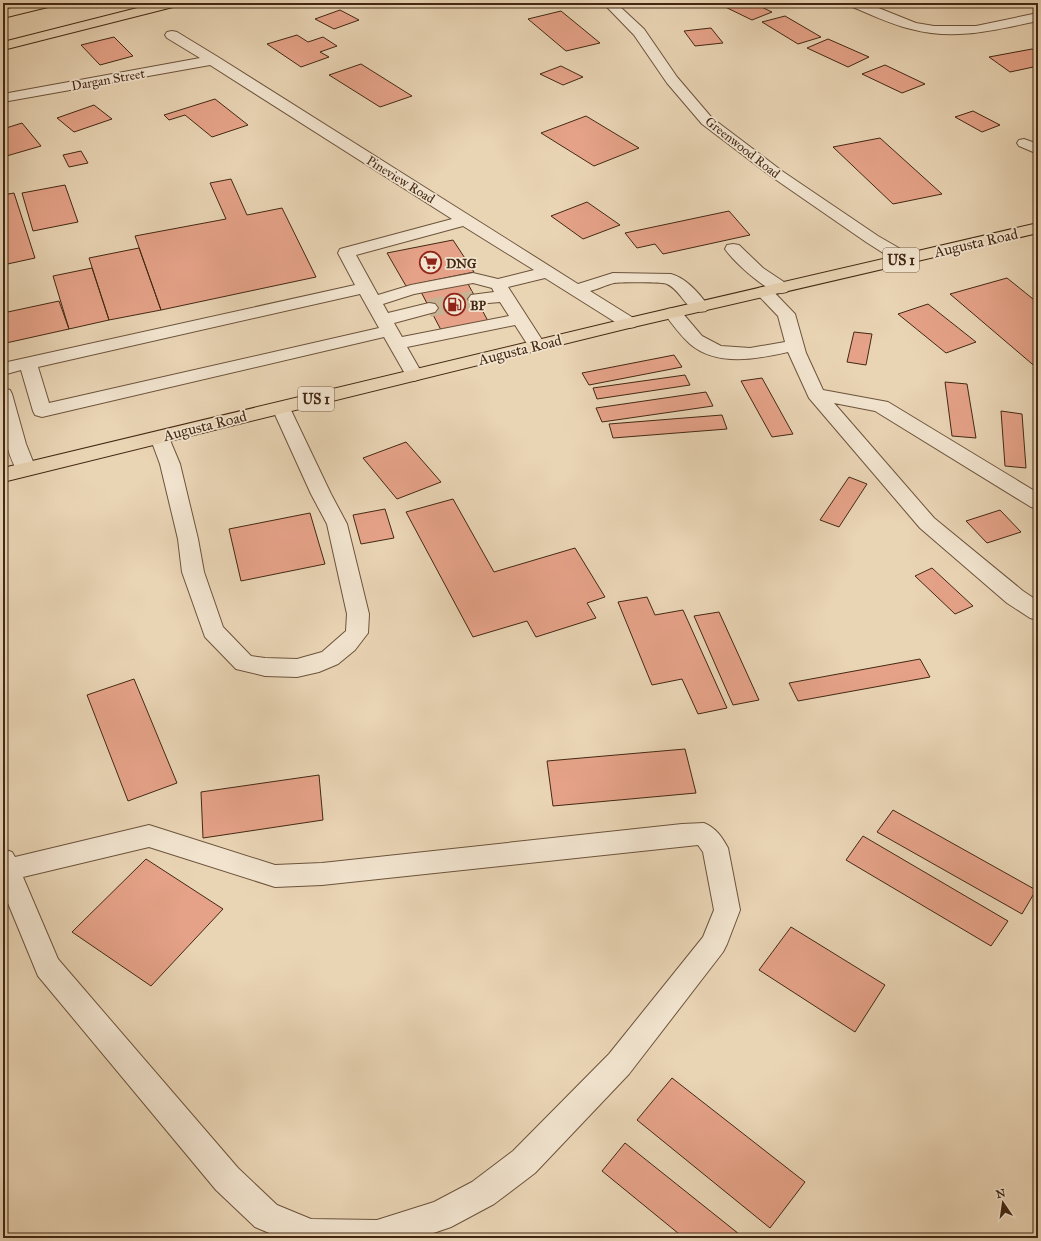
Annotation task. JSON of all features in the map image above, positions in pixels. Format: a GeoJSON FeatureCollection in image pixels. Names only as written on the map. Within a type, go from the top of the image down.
{"type":"FeatureCollection","features":[{"type":"Feature","properties":{"kind":"main road"},"geometry":{"type":"LineString","coordinates":[[3,14],[47,3]]}},
{"type":"Feature","properties":{"kind":"main road"},"geometry":{"type":"LineString","coordinates":[[3,46],[172,3]]}},
{"type":"Feature","properties":{"kind":"main road","name":"Augusta Road"},"geometry":{"type":"LineString","coordinates":[[3,475],[629,323],[1038,228]]}},
{"type":"Feature","properties":{"kind":"street","name":"Greenwood Road"},"geometry":{"type":"LineString","coordinates":[[610,3],[639,32],[672,80],[707,121],[777,174],[872,239],[905,259]]}},
{"type":"Feature","properties":{"kind":"street"},"geometry":{"type":"LineString","coordinates":[[855,3],[913,26],[956,32],[976,30],[1038,17]]}},
{"type":"Feature","properties":{"kind":"street","name":"Pineview Road"},"geometry":{"type":"LineString","coordinates":[[172,35],[629,323]]}},
{"type":"Feature","properties":{"kind":"street","name":"Dargan Street"},"geometry":{"type":"LineString","coordinates":[[3,98],[213,60]]}},
{"type":"Feature","properties":{"kind":"street"},"geometry":{"type":"LineString","coordinates":[[1024,143],[1038,149]]}},
{"type":"Feature","properties":{"kind":"street"},"geometry":{"type":"LineString","coordinates":[[414,376],[346,253],[466,220]]}},
{"type":"Feature","properties":{"kind":"street"},"geometry":{"type":"LineString","coordinates":[[733,249],[757,272],[781,288]]}},
{"type":"Feature","properties":{"kind":"street"},"geometry":{"type":"LineString","coordinates":[[476,299],[548,272]]}},
{"type":"Feature","properties":{"kind":"street"},"geometry":{"type":"LineString","coordinates":[[3,369],[369,295],[411,290],[473,278],[501,290],[537,346]]}},
{"type":"Feature","properties":{"kind":"street"},"geometry":{"type":"LineString","coordinates":[[576,290],[613,278],[671,279],[684,289],[700,307]]}},
{"type":"Feature","properties":{"kind":"street"},"geometry":{"type":"LineString","coordinates":[[764,292],[786,314],[795,345],[816,394],[927,524],[1015,597],[1038,612]]}},
{"type":"Feature","properties":{"kind":"street"},"geometry":{"type":"LineString","coordinates":[[390,331],[429,308]]}},
{"type":"Feature","properties":{"kind":"street"},"geometry":{"type":"LineString","coordinates":[[673,313],[693,337],[704,346],[723,352],[753,354],[795,345]]}},
{"type":"Feature","properties":{"kind":"street"},"geometry":{"type":"LineString","coordinates":[[28,363],[42,411],[390,331],[520,319]]}},
{"type":"Feature","properties":{"kind":"street"},"geometry":{"type":"LineString","coordinates":[[3,394],[16,444],[26,469]]}},
{"type":"Feature","properties":{"kind":"street"},"geometry":{"type":"LineString","coordinates":[[816,394],[881,406],[1038,502]]}},
{"type":"Feature","properties":{"kind":"street"},"geometry":{"type":"LineString","coordinates":[[160,437],[172,471],[188,538],[193,572],[213,631],[244,663],[265,667],[297,668],[319,663],[330,658],[347,644],[357,633],[358,614],[337,524],[321,494],[281,408]]}},
{"type":"Feature","properties":{"kind":"street"},"geometry":{"type":"LineString","coordinates":[[704,834],[715,848],[727,910],[714,944],[619,1064],[524,1162],[483,1193],[440,1216],[377,1236],[311,1235],[266,1216],[227,1179],[48,967],[5,865],[149,836],[275,876],[322,874],[682,835],[704,834]]}},
{"type":"Feature","properties":{"kind":"building"},"geometry":{"type":"Polygon","coordinates":[[[717,3],[753,3],[772,12],[752,20],[717,3]]]}},
{"type":"Feature","properties":{"kind":"building"},"geometry":{"type":"Polygon","coordinates":[[[340,10],[359,20],[334,29],[315,19],[340,10]]]}},
{"type":"Feature","properties":{"kind":"building"},"geometry":{"type":"Polygon","coordinates":[[[561,11],[600,43],[566,51],[528,19],[561,11]]]}},
{"type":"Feature","properties":{"kind":"building"},"geometry":{"type":"Polygon","coordinates":[[[785,16],[821,37],[798,44],[762,22],[785,16]]]}},
{"type":"Feature","properties":{"kind":"building"},"geometry":{"type":"Polygon","coordinates":[[[711,28],[723,43],[695,46],[684,31],[711,28]]]}},
{"type":"Feature","properties":{"kind":"building"},"geometry":{"type":"Polygon","coordinates":[[[297,35],[308,42],[323,37],[337,46],[320,52],[329,57],[301,67],[267,44],[297,35]]]}},
{"type":"Feature","properties":{"kind":"building"},"geometry":{"type":"Polygon","coordinates":[[[114,37],[133,56],[100,65],[81,45],[114,37]]]}},
{"type":"Feature","properties":{"kind":"building"},"geometry":{"type":"Polygon","coordinates":[[[828,39],[869,57],[848,67],[807,48],[828,39]]]}},
{"type":"Feature","properties":{"kind":"building"},"geometry":{"type":"Polygon","coordinates":[[[1032,49],[1038,53],[1038,66],[1010,72],[989,57],[1032,49]]]}},
{"type":"Feature","properties":{"kind":"building"},"geometry":{"type":"Polygon","coordinates":[[[361,64],[412,96],[380,107],[329,75],[361,64]]]}},
{"type":"Feature","properties":{"kind":"building"},"geometry":{"type":"Polygon","coordinates":[[[885,65],[925,84],[902,93],[862,74],[885,65]]]}},
{"type":"Feature","properties":{"kind":"building"},"geometry":{"type":"Polygon","coordinates":[[[561,66],[583,77],[563,85],[540,74],[561,66]]]}},
{"type":"Feature","properties":{"kind":"building"},"geometry":{"type":"Polygon","coordinates":[[[215,99],[248,125],[212,137],[185,115],[169,120],[164,115],[215,99]]]}},
{"type":"Feature","properties":{"kind":"building"},"geometry":{"type":"Polygon","coordinates":[[[94,105],[112,119],[74,132],[57,118],[94,105]]]}},
{"type":"Feature","properties":{"kind":"building"},"geometry":{"type":"Polygon","coordinates":[[[973,111],[1000,125],[982,132],[955,117],[973,111]]]}},
{"type":"Feature","properties":{"kind":"building"},"geometry":{"type":"Polygon","coordinates":[[[586,116],[639,148],[594,166],[541,133],[586,116]]]}},
{"type":"Feature","properties":{"kind":"building"},"geometry":{"type":"Polygon","coordinates":[[[22,123],[41,146],[3,157],[3,129],[22,123]]]}},
{"type":"Feature","properties":{"kind":"building"},"geometry":{"type":"Polygon","coordinates":[[[880,138],[942,194],[893,204],[833,147],[880,138]]]}},
{"type":"Feature","properties":{"kind":"building"},"geometry":{"type":"Polygon","coordinates":[[[81,151],[88,163],[69,167],[63,155],[81,151]]]}},
{"type":"Feature","properties":{"kind":"building"},"geometry":{"type":"Polygon","coordinates":[[[231,179],[247,215],[282,208],[316,277],[161,310],[135,236],[226,219],[210,183],[231,179]]]}},
{"type":"Feature","properties":{"kind":"building"},"geometry":{"type":"Polygon","coordinates":[[[65,185],[78,222],[33,231],[22,193],[65,185]]]}},
{"type":"Feature","properties":{"kind":"building"},"geometry":{"type":"Polygon","coordinates":[[[14,193],[35,258],[3,265],[3,195],[14,193]]]}},
{"type":"Feature","properties":{"kind":"building"},"geometry":{"type":"Polygon","coordinates":[[[587,202],[620,225],[583,239],[551,216],[587,202]]]}},
{"type":"Feature","properties":{"kind":"building"},"geometry":{"type":"Polygon","coordinates":[[[729,211],[750,235],[663,254],[655,244],[637,248],[625,233],[729,211]]]}},
{"type":"Feature","properties":{"kind":"building","name":"DNG"},"geometry":{"type":"Polygon","coordinates":[[[453,240],[474,272],[406,286],[387,253],[453,240]]]}},
{"type":"Feature","properties":{"kind":"building"},"geometry":{"type":"Polygon","coordinates":[[[139,248],[161,310],[109,320],[89,258],[139,248]]]}},
{"type":"Feature","properties":{"kind":"building"},"geometry":{"type":"Polygon","coordinates":[[[92,268],[109,320],[69,329],[53,276],[92,268]]]}},
{"type":"Feature","properties":{"kind":"building"},"geometry":{"type":"Polygon","coordinates":[[[1007,278],[1038,303],[1038,369],[950,294],[1007,278]]]}},
{"type":"Feature","properties":{"kind":"building"},"geometry":{"type":"Polygon","coordinates":[[[467,282],[488,321],[441,330],[420,290],[467,282]]]}},
{"type":"Feature","properties":{"kind":"building"},"geometry":{"type":"Polygon","coordinates":[[[59,301],[69,329],[6,343],[3,332],[3,313],[59,301]]]}},
{"type":"Feature","properties":{"kind":"building"},"geometry":{"type":"Polygon","coordinates":[[[928,304],[976,342],[946,353],[898,314],[928,304]]]}},
{"type":"Feature","properties":{"kind":"building"},"geometry":{"type":"Polygon","coordinates":[[[854,332],[872,334],[866,365],[847,362],[854,332]]]}},
{"type":"Feature","properties":{"kind":"building"},"geometry":{"type":"Polygon","coordinates":[[[674,355],[682,367],[589,385],[582,373],[674,355]]]}},
{"type":"Feature","properties":{"kind":"building"},"geometry":{"type":"Polygon","coordinates":[[[685,375],[690,385],[597,399],[593,388],[685,375]]]}},
{"type":"Feature","properties":{"kind":"building"},"geometry":{"type":"Polygon","coordinates":[[[762,378],[793,434],[772,437],[741,381],[762,378]]]}},
{"type":"Feature","properties":{"kind":"building"},"geometry":{"type":"Polygon","coordinates":[[[945,382],[967,384],[976,438],[952,436],[945,382]]]}},
{"type":"Feature","properties":{"kind":"building"},"geometry":{"type":"Polygon","coordinates":[[[706,392],[713,406],[602,422],[596,408],[706,392]]]}},
{"type":"Feature","properties":{"kind":"building"},"geometry":{"type":"Polygon","coordinates":[[[1001,411],[1022,414],[1026,468],[1005,466],[1001,411]]]}},
{"type":"Feature","properties":{"kind":"building"},"geometry":{"type":"Polygon","coordinates":[[[722,415],[727,429],[613,438],[609,424],[722,415]]]}},
{"type":"Feature","properties":{"kind":"building"},"geometry":{"type":"Polygon","coordinates":[[[406,442],[441,482],[397,499],[363,458],[406,442]]]}},
{"type":"Feature","properties":{"kind":"building"},"geometry":{"type":"Polygon","coordinates":[[[849,477],[867,484],[839,527],[820,520],[849,477]]]}},
{"type":"Feature","properties":{"kind":"building"},"geometry":{"type":"Polygon","coordinates":[[[453,499],[494,572],[575,548],[605,597],[587,603],[596,618],[536,637],[527,621],[473,637],[406,512],[453,499]]]}},
{"type":"Feature","properties":{"kind":"building"},"geometry":{"type":"Polygon","coordinates":[[[385,509],[394,538],[361,544],[353,515],[385,509]]]}},
{"type":"Feature","properties":{"kind":"building"},"geometry":{"type":"Polygon","coordinates":[[[1000,510],[1021,532],[987,543],[966,521],[1000,510]]]}},
{"type":"Feature","properties":{"kind":"building"},"geometry":{"type":"Polygon","coordinates":[[[310,513],[325,564],[241,581],[229,529],[310,513]]]}},
{"type":"Feature","properties":{"kind":"building"},"geometry":{"type":"Polygon","coordinates":[[[932,568],[973,606],[955,614],[915,576],[932,568]]]}},
{"type":"Feature","properties":{"kind":"building"},"geometry":{"type":"Polygon","coordinates":[[[647,597],[655,615],[683,610],[727,708],[698,714],[682,679],[652,685],[618,602],[647,597]]]}},
{"type":"Feature","properties":{"kind":"building"},"geometry":{"type":"Polygon","coordinates":[[[719,612],[759,700],[733,705],[694,616],[719,612]]]}},
{"type":"Feature","properties":{"kind":"building"},"geometry":{"type":"Polygon","coordinates":[[[920,659],[930,677],[798,701],[789,683],[920,659]]]}},
{"type":"Feature","properties":{"kind":"building"},"geometry":{"type":"Polygon","coordinates":[[[134,679],[177,783],[128,801],[87,695],[134,679]]]}},
{"type":"Feature","properties":{"kind":"building"},"geometry":{"type":"Polygon","coordinates":[[[685,749],[696,793],[553,806],[547,761],[685,749]]]}},
{"type":"Feature","properties":{"kind":"building"},"geometry":{"type":"Polygon","coordinates":[[[319,775],[323,820],[203,838],[201,792],[319,775]]]}},
{"type":"Feature","properties":{"kind":"building"},"geometry":{"type":"Polygon","coordinates":[[[893,810],[1036,890],[1022,914],[877,832],[893,810]]]}},
{"type":"Feature","properties":{"kind":"building"},"geometry":{"type":"Polygon","coordinates":[[[863,836],[1008,921],[991,946],[846,860],[863,836]]]}},
{"type":"Feature","properties":{"kind":"building"},"geometry":{"type":"Polygon","coordinates":[[[146,859],[223,909],[151,986],[72,932],[146,859]]]}},
{"type":"Feature","properties":{"kind":"building"},"geometry":{"type":"Polygon","coordinates":[[[791,927],[885,985],[855,1032],[759,970],[791,927]]]}},
{"type":"Feature","properties":{"kind":"building"},"geometry":{"type":"Polygon","coordinates":[[[672,1078],[805,1182],[770,1228],[637,1120],[672,1078]]]}},
{"type":"Feature","properties":{"kind":"building"},"geometry":{"type":"Polygon","coordinates":[[[625,1143],[744,1238],[684,1238],[602,1171],[625,1143]]]}},
{"type":"Feature","properties":{"kind":"tunnel"},"geometry":{"type":"LineString","coordinates":[[429,308],[477,299]]}},
{"type":"Feature","properties":{"kind":"place","name":"DNG"},"geometry":{"type":"Point","coordinates":[430,263]}},
{"type":"Feature","properties":{"kind":"place","name":"BP"},"geometry":{"type":"Point","coordinates":[455,305]}}]}
